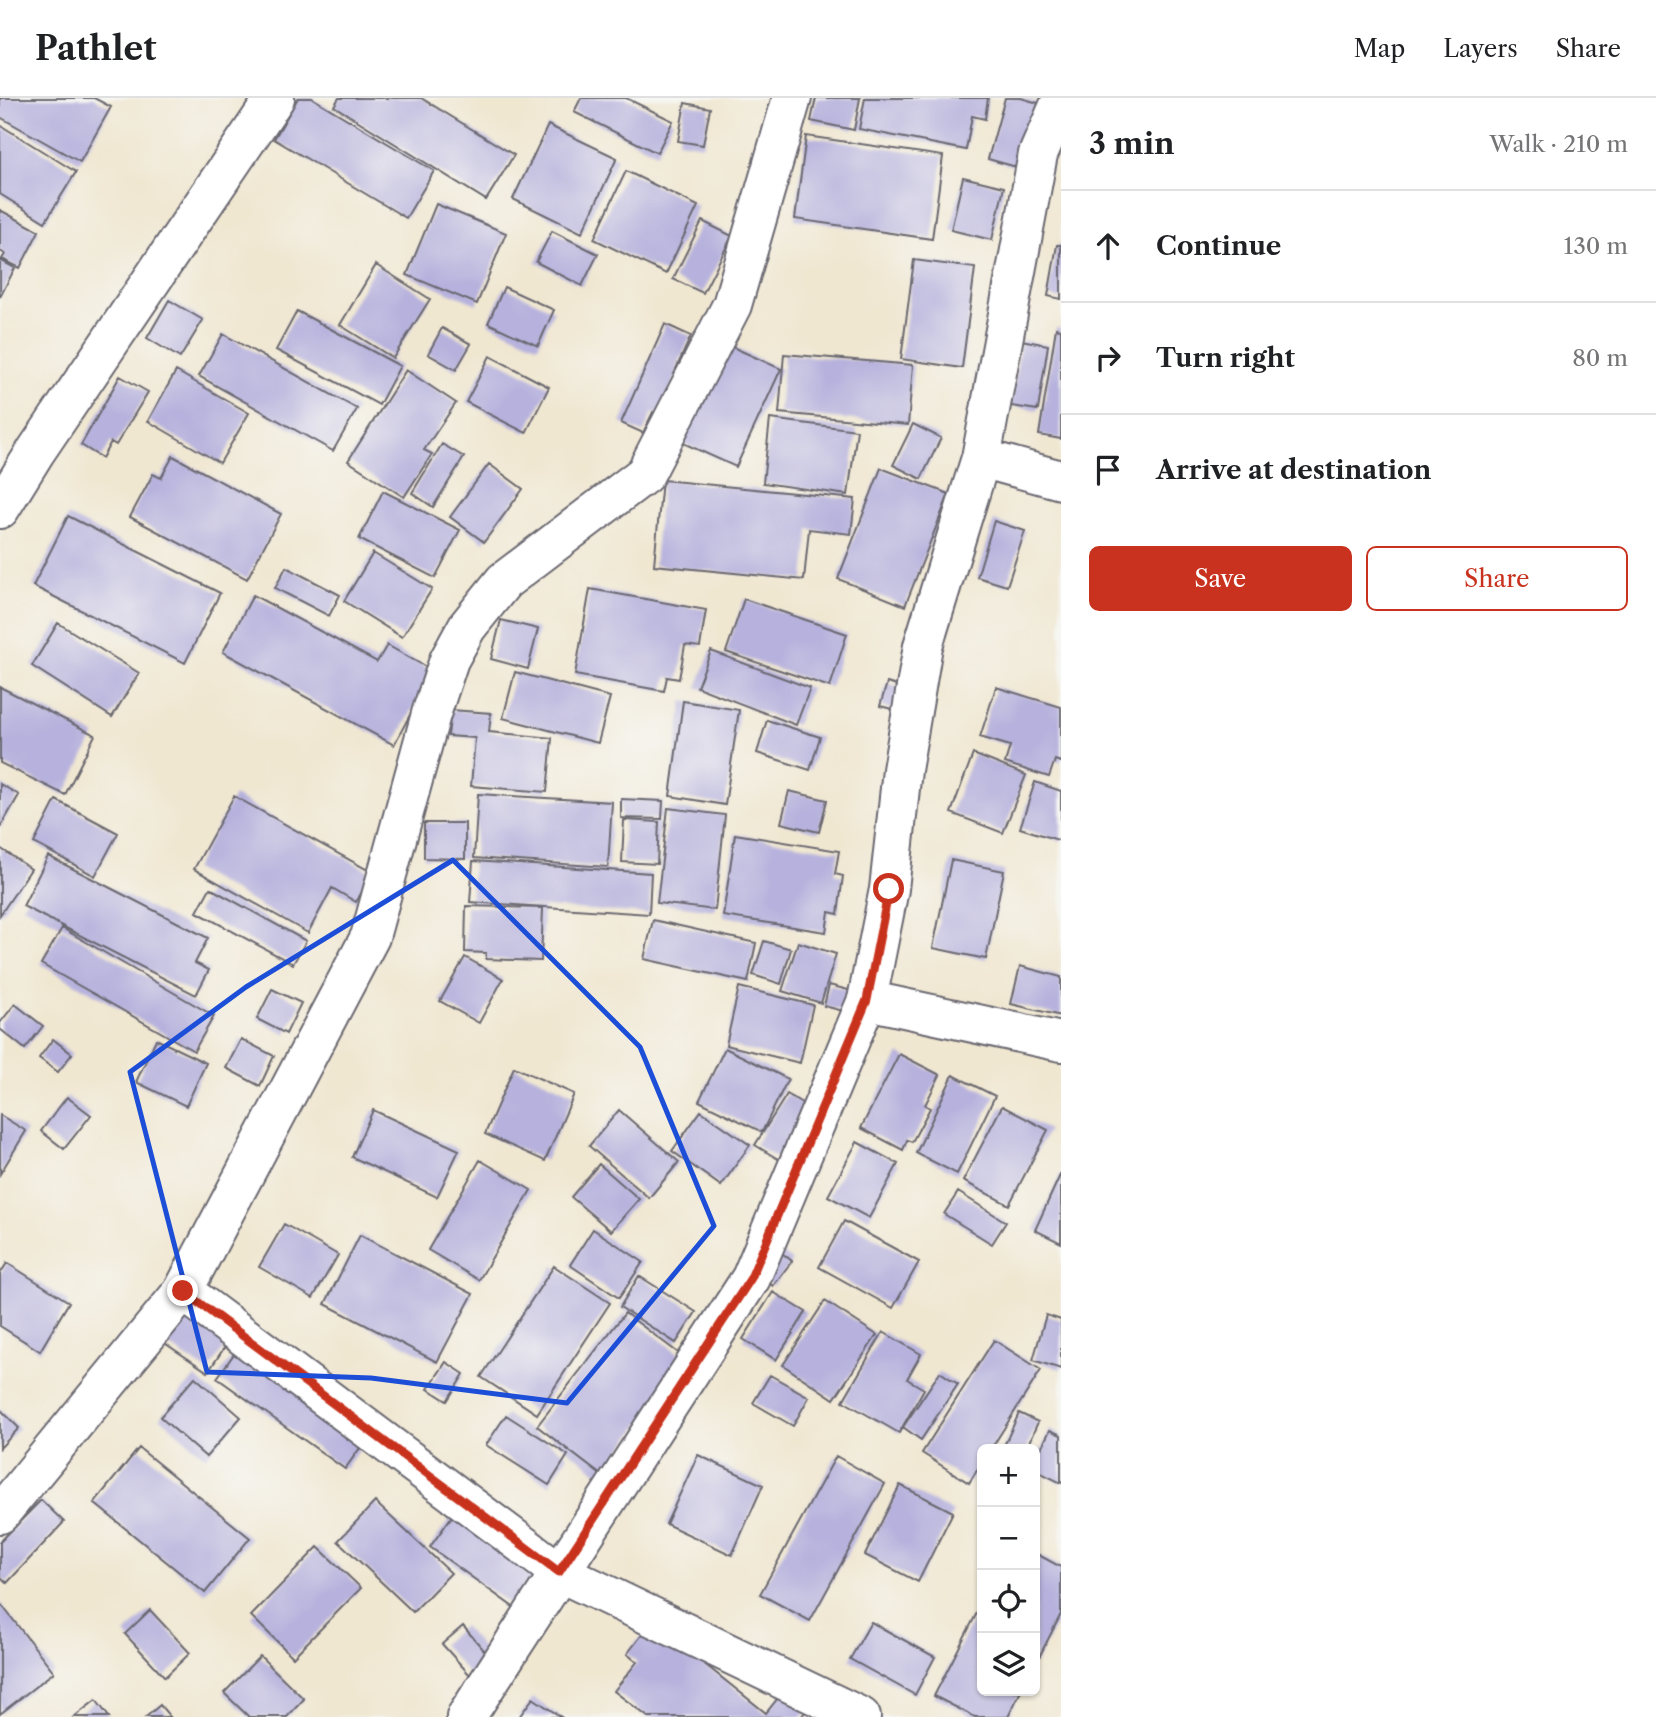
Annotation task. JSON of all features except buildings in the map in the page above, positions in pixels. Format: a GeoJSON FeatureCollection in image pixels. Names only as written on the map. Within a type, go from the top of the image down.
{"type":"FeatureCollection","features":[{"type":"Feature","properties":{"kind":"street"},"geometry":{"type":"LineString","coordinates":[[0,509],[36,451],[275,98]]}},
{"type":"Feature","properties":{"kind":"street"},"geometry":{"type":"LineString","coordinates":[[0,1514],[183,1291],[370,937],[431,714],[449,660],[467,627],[504,581],[645,474],[732,305],[792,98]]}},
{"type":"Feature","properties":{"kind":"street"},"geometry":{"type":"LineString","coordinates":[[466,1717],[751,1278],[867,1000],[889,889],[902,770],[923,646],[981,458],[1038,154],[1061,100]]}},
{"type":"Feature","properties":{"kind":"street"},"geometry":{"type":"LineString","coordinates":[[981,458],[1061,480]]}},
{"type":"Feature","properties":{"kind":"street"},"geometry":{"type":"LineString","coordinates":[[867,1000],[1061,1042]]}},
{"type":"Feature","properties":{"kind":"street"},"geometry":{"type":"LineString","coordinates":[[183,1291],[559,1572],[861,1717]]}},
{"type":"Feature","properties":{"kind":"highlighted area"},"geometry":{"type":"Polygon","coordinates":[[[453,860],[640,1047],[714,1226],[567,1403],[371,1378],[207,1372],[130,1072],[246,987],[453,860]]]}},
{"type":"Feature","properties":{"kind":"route"},"geometry":{"type":"LineString","coordinates":[[183,1291],[559,1572],[751,1278],[867,1000],[889,889]]}}]}
